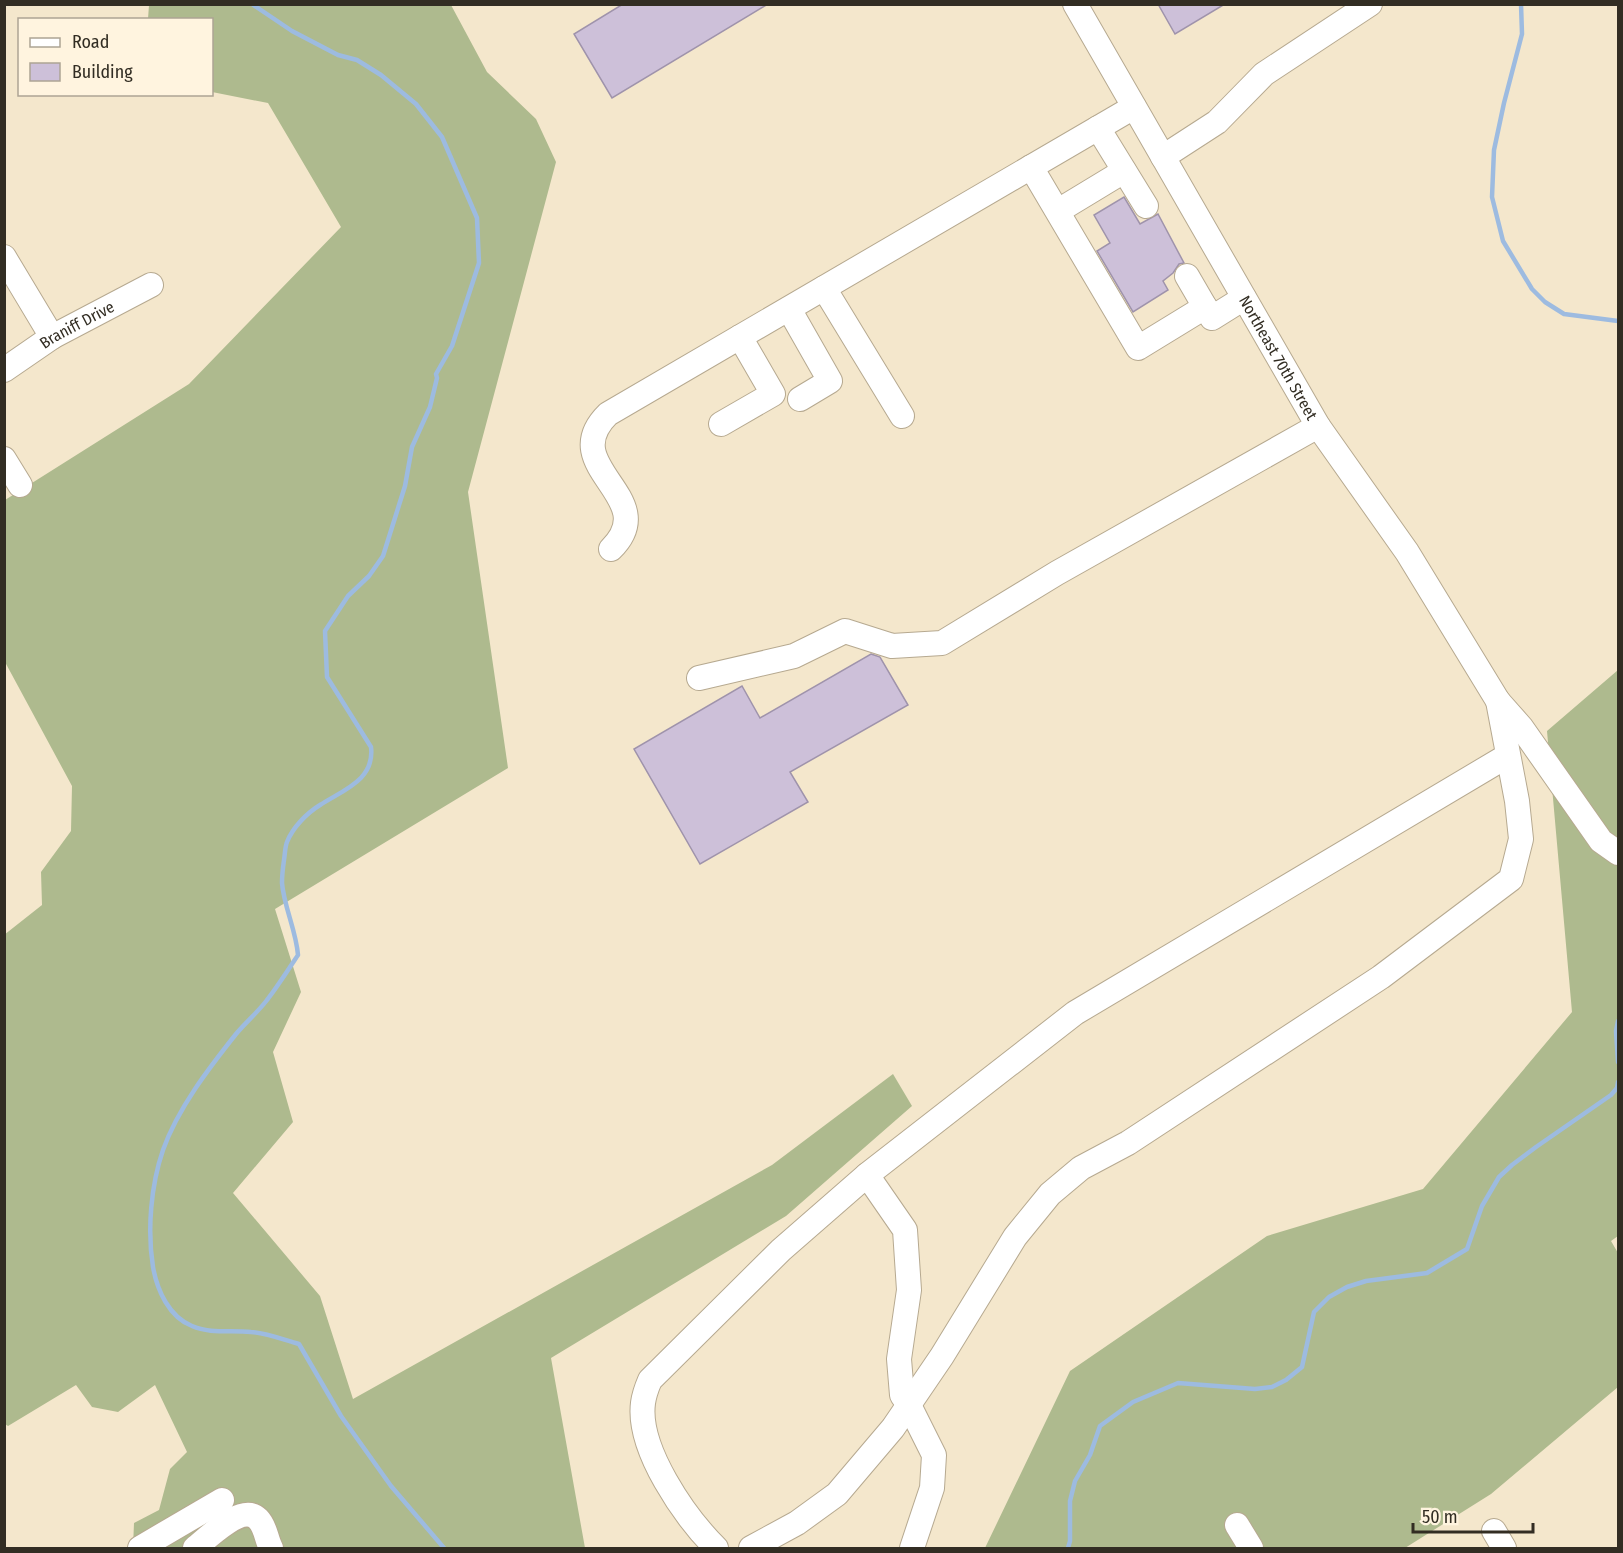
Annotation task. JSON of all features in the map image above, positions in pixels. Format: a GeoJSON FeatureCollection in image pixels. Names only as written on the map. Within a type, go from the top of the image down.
{"type":"FeatureCollection","features":[{"type":"Feature","properties":{"kind":"street","name":"Northeast 70th Street"},"geometry":{"type":"LineString","coordinates":[[1074,4],[1318,426],[1407,552],[1498,701]]}},
{"type":"Feature","properties":{"kind":"street"},"geometry":{"type":"LineString","coordinates":[[1163,157],[1217,122],[1264,74],[1370,4]]}},
{"type":"Feature","properties":{"kind":"street"},"geometry":{"type":"LineString","coordinates":[[611,549],[621,539],[627,525],[626,512],[595,459],[592,441],[597,425],[608,414],[1134,107]]}},
{"type":"Feature","properties":{"kind":"street"},"geometry":{"type":"LineString","coordinates":[[1098,128],[1146,206]]}},
{"type":"Feature","properties":{"kind":"street"},"geometry":{"type":"LineString","coordinates":[[1031,167],[1138,348],[1205,307]]}},
{"type":"Feature","properties":{"kind":"street"},"geometry":{"type":"LineString","coordinates":[[1058,211],[1124,171]]}},
{"type":"Feature","properties":{"kind":"street"},"geometry":{"type":"LineString","coordinates":[[4,256],[52,337]]}},
{"type":"Feature","properties":{"kind":"street"},"geometry":{"type":"LineString","coordinates":[[1187,276],[1212,318],[1244,298]]}},
{"type":"Feature","properties":{"kind":"street","name":"Braniff Drive"},"geometry":{"type":"LineString","coordinates":[[4,370],[52,337],[151,285]]}},
{"type":"Feature","properties":{"kind":"street"},"geometry":{"type":"LineString","coordinates":[[824,288],[902,416]]}},
{"type":"Feature","properties":{"kind":"street"},"geometry":{"type":"LineString","coordinates":[[789,309],[830,381],[800,399]]}},
{"type":"Feature","properties":{"kind":"street"},"geometry":{"type":"LineString","coordinates":[[721,424],[773,394],[740,337]]}},
{"type":"Feature","properties":{"kind":"street"},"geometry":{"type":"LineString","coordinates":[[699,678],[794,656],[844,631],[892,646],[942,643],[1057,573],[1318,426]]}},
{"type":"Feature","properties":{"kind":"street"},"geometry":{"type":"LineString","coordinates":[[4,459],[20,485]]}},
{"type":"Feature","properties":{"kind":"street"},"geometry":{"type":"LineString","coordinates":[[751,1548],[797,1523],[837,1494],[893,1428],[942,1356],[1015,1237],[1050,1194],[1081,1168],[1128,1143],[1381,977],[1511,879],[1521,839],[1517,801],[1498,701]]}},
{"type":"Feature","properties":{"kind":"street"},"geometry":{"type":"LineString","coordinates":[[1498,701],[1521,727],[1601,841],[1618,853]]}},
{"type":"Feature","properties":{"kind":"street"},"geometry":{"type":"LineString","coordinates":[[716,1548],[664,1480],[646,1438],[643,1403],[650,1380],[781,1250],[867,1174],[1075,1013],[1507,756]]}},
{"type":"Feature","properties":{"kind":"street"},"geometry":{"type":"LineString","coordinates":[[867,1174],[905,1230],[909,1290],[899,1359],[902,1395],[934,1455],[932,1488],[912,1548]]}},
{"type":"Feature","properties":{"kind":"street"},"geometry":{"type":"LineString","coordinates":[[140,1548],[222,1500]]}},
{"type":"Feature","properties":{"kind":"street"},"geometry":{"type":"LineString","coordinates":[[195,1548],[230,1521],[245,1514],[259,1519],[265,1528],[265,1545]]}},
{"type":"Feature","properties":{"kind":"street"},"geometry":{"type":"LineString","coordinates":[[1237,1526],[1251,1548]]}},
{"type":"Feature","properties":{"kind":"green space"},"geometry":{"type":"Polygon","coordinates":[[[149,5],[451,5],[487,72],[536,119],[556,162],[468,492],[508,768],[275,909],[301,992],[273,1052],[293,1122],[233,1193],[320,1296],[353,1399],[772,1165],[893,1074],[912,1106],[786,1216],[551,1358],[585,1548],[133,1548],[134,1523],[159,1510],[170,1469],[187,1452],[155,1385],[118,1412],[92,1407],[76,1385],[8,1426],[5,1424],[4,935],[42,905],[41,872],[71,831],[72,786],[5,662],[5,500],[189,384],[341,227],[268,103],[213,92],[213,18],[148,18],[149,5]]]}},
{"type":"Feature","properties":{"kind":"green space"},"geometry":{"type":"Polygon","coordinates":[[[1618,670],[1618,1236],[1611,1241],[1618,1253],[1618,1387],[1491,1494],[1405,1548],[985,1548],[1070,1371],[1267,1236],[1423,1189],[1572,1012],[1547,731],[1618,670]]]}},
{"type":"Feature","properties":{"kind":"building"},"geometry":{"type":"Polygon","coordinates":[[[623,4],[768,4],[612,98],[574,34],[623,4]]]}},
{"type":"Feature","properties":{"kind":"building"},"geometry":{"type":"Polygon","coordinates":[[[1158,4],[1225,4],[1175,34],[1158,4]]]}},
{"type":"Feature","properties":{"kind":"building"},"geometry":{"type":"Polygon","coordinates":[[[1124,197],[1140,224],[1158,214],[1184,263],[1179,264],[1163,281],[1168,290],[1133,312],[1097,251],[1110,243],[1094,215],[1124,197]]]}},
{"type":"Feature","properties":{"kind":"building"},"geometry":{"type":"Polygon","coordinates":[[[871,654],[880,657],[908,705],[790,772],[808,802],[700,864],[634,749],[742,686],[760,718],[871,654]]]}},
{"type":"Feature","properties":{"kind":"waterway"},"geometry":{"type":"LineString","coordinates":[[252,4],[292,31],[338,55],[357,60],[381,75],[416,104],[442,137],[477,218],[479,263],[452,346],[436,374],[430,407],[412,447],[405,486],[383,556],[369,576],[348,596],[325,631],[327,677],[371,747],[368,768],[356,783],[305,816],[287,842],[282,883],[298,955],[267,1000],[236,1034],[205,1075],[169,1134],[153,1193],[150,1223],[151,1253],[155,1276],[165,1302],[184,1322],[206,1330],[257,1333],[299,1344],[341,1416],[391,1486],[444,1548]]}},
{"type":"Feature","properties":{"kind":"waterway"},"geometry":{"type":"LineString","coordinates":[[1521,4],[1522,34],[1494,150],[1492,197],[1503,241],[1532,289],[1545,302],[1564,314],[1618,321]]}},
{"type":"Feature","properties":{"kind":"waterway"},"geometry":{"type":"LineString","coordinates":[[1618,1021],[1616,1031],[1618,1062]]}},
{"type":"Feature","properties":{"kind":"waterway"},"geometry":{"type":"LineString","coordinates":[[1068,1548],[1070,1501],[1075,1481],[1090,1455],[1100,1426],[1133,1402],[1178,1383],[1255,1389],[1272,1387],[1286,1380],[1302,1367],[1314,1312],[1329,1297],[1347,1287],[1366,1281],[1427,1273],[1467,1249],[1482,1206],[1499,1177],[1536,1147],[1611,1095],[1617,1088],[1618,1082]]}}]}
